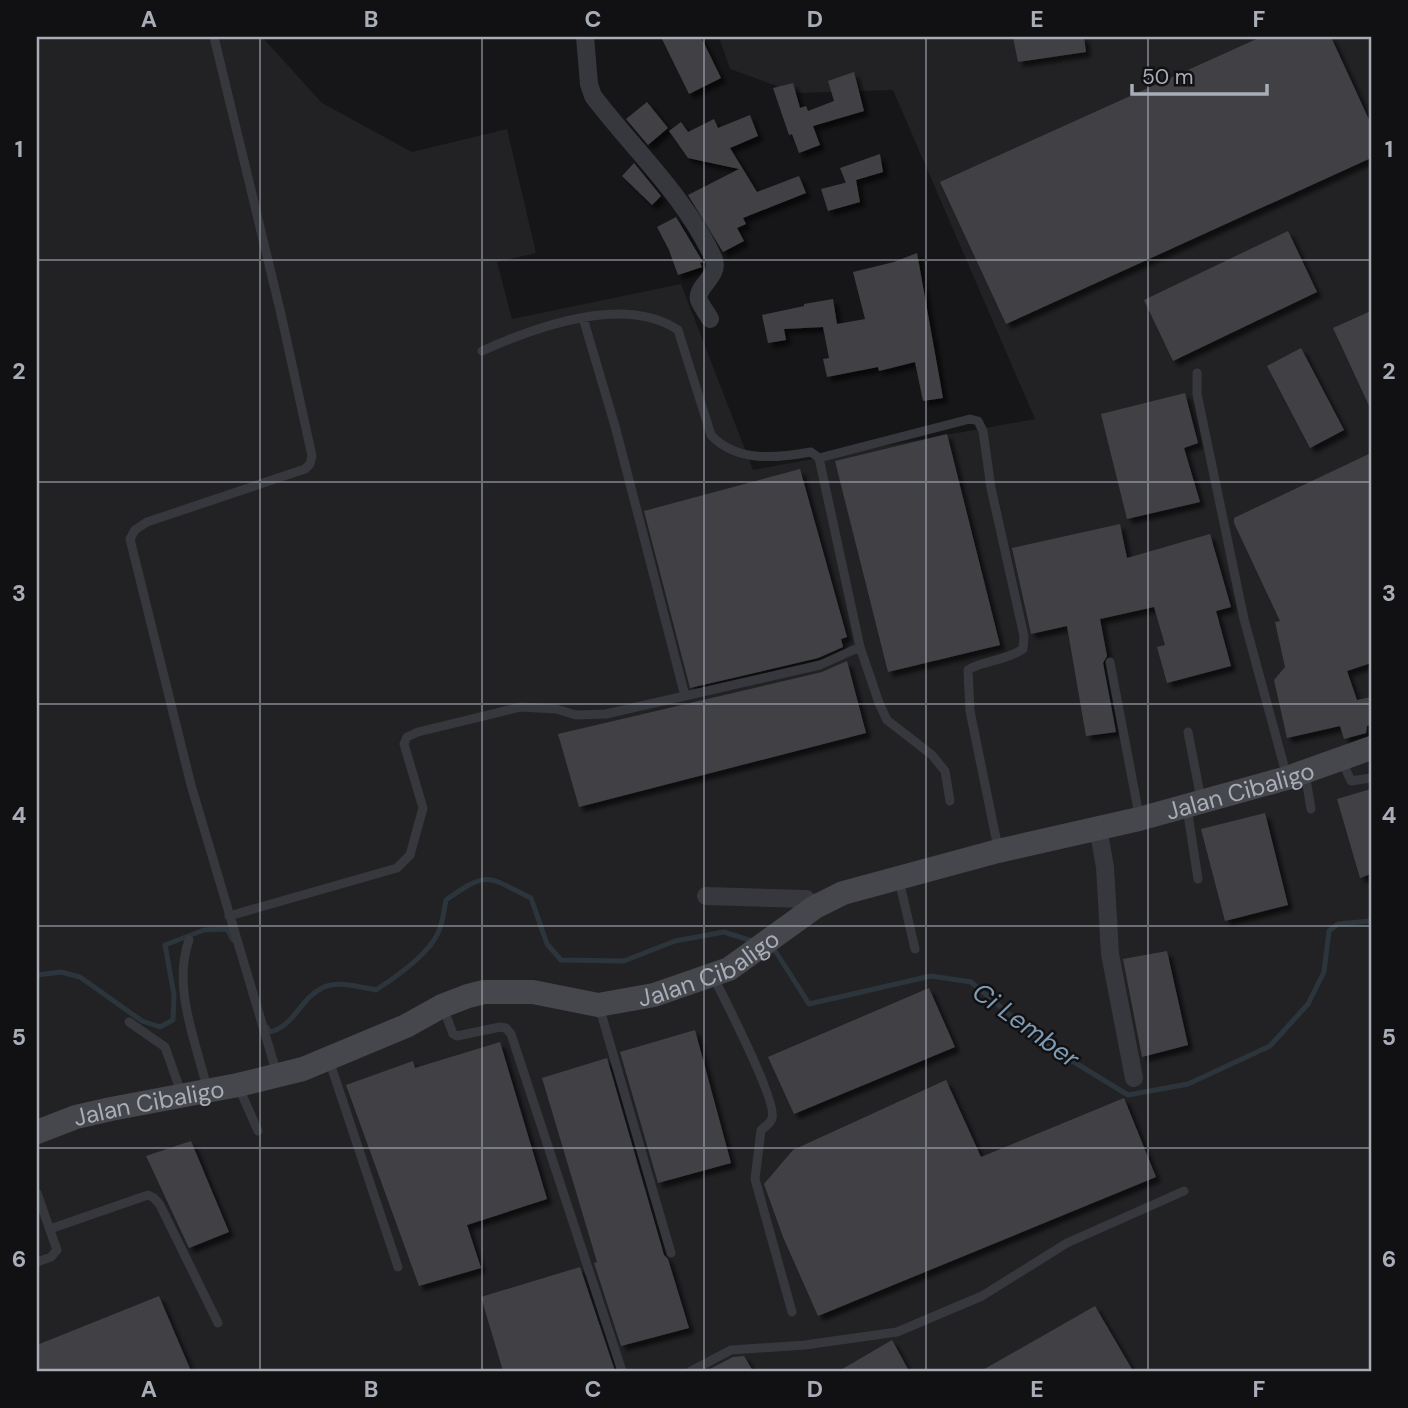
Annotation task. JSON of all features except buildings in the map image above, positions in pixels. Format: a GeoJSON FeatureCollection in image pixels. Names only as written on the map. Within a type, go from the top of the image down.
{"type":"FeatureCollection","features":[{"type":"Feature","properties":{"kind":"main road","name":"Jalan Cibaligo"},"geometry":{"type":"LineString","coordinates":[[37,1132],[76,1117],[238,1085],[329,1059],[468,996],[506,991],[533,992],[598,1004],[654,995],[729,969],[815,907],[843,893],[998,851],[1194,804],[1296,774],[1371,748]]}},
{"type":"Feature","properties":{"kind":"street"},"geometry":{"type":"LineString","coordinates":[[585,37],[589,84],[593,96],[675,193],[715,260],[713,275],[699,295],[710,319]]}},
{"type":"Feature","properties":{"kind":"street"},"geometry":{"type":"LineString","coordinates":[[1098,828],[1105,867],[1110,954],[1134,1078]]}},
{"type":"Feature","properties":{"kind":"street"},"geometry":{"type":"LineString","coordinates":[[706,896],[806,899],[815,907]]}},
{"type":"Feature","properties":{"kind":"lane"},"geometry":{"type":"LineString","coordinates":[[214,37],[281,314],[312,456],[305,469],[147,522],[135,530],[130,539],[191,785],[278,1075]]}},
{"type":"Feature","properties":{"kind":"lane"},"geometry":{"type":"LineString","coordinates":[[482,351],[511,338],[612,312],[664,320],[678,330],[711,435],[719,444],[734,452],[763,457],[811,452],[819,458],[860,647],[879,703],[887,720],[932,755],[945,771],[950,801]]}},
{"type":"Feature","properties":{"kind":"lane"},"geometry":{"type":"LineString","coordinates":[[583,318],[615,426],[685,696]]}},
{"type":"Feature","properties":{"kind":"lane"},"geometry":{"type":"LineString","coordinates":[[1197,373],[1197,394],[1244,619],[1296,774],[1311,809]]}},
{"type":"Feature","properties":{"kind":"lane"},"geometry":{"type":"LineString","coordinates":[[819,458],[970,419],[978,421],[983,431],[991,488],[1024,636],[1023,649],[1011,657],[976,665],[968,670],[967,678],[970,711],[998,851]]}},
{"type":"Feature","properties":{"kind":"lane"},"geometry":{"type":"LineString","coordinates":[[229,916],[397,868],[410,855],[423,808],[404,749],[407,737],[418,732],[521,707],[556,709],[590,716],[820,665],[860,647]]}},
{"type":"Feature","properties":{"kind":"lane"},"geometry":{"type":"LineString","coordinates":[[1110,662],[1139,819]]}},
{"type":"Feature","properties":{"kind":"lane"},"geometry":{"type":"LineString","coordinates":[[1188,732],[1198,879]]}},
{"type":"Feature","properties":{"kind":"lane"},"geometry":{"type":"LineString","coordinates":[[1340,758],[1351,781],[1371,778]]}},
{"type":"Feature","properties":{"kind":"lane"},"geometry":{"type":"LineString","coordinates":[[898,879],[915,949]]}},
{"type":"Feature","properties":{"kind":"lane"},"geometry":{"type":"LineString","coordinates":[[189,940],[183,957],[185,1001],[208,1091]]}},
{"type":"Feature","properties":{"kind":"lane"},"geometry":{"type":"LineString","coordinates":[[713,976],[756,1065],[773,1113],[773,1118],[761,1130],[755,1179],[792,1312]]}},
{"type":"Feature","properties":{"kind":"lane"},"geometry":{"type":"LineString","coordinates":[[598,1004],[671,1253]]}},
{"type":"Feature","properties":{"kind":"lane"},"geometry":{"type":"LineString","coordinates":[[442,1006],[453,1034],[457,1036],[500,1027],[506,1028],[511,1034],[622,1371]]}},
{"type":"Feature","properties":{"kind":"lane"},"geometry":{"type":"LineString","coordinates":[[129,1022],[165,1047],[182,1097]]}},
{"type":"Feature","properties":{"kind":"lane"},"geometry":{"type":"LineString","coordinates":[[329,1059],[398,1267]]}},
{"type":"Feature","properties":{"kind":"lane"},"geometry":{"type":"LineString","coordinates":[[238,1085],[258,1131]]}},
{"type":"Feature","properties":{"kind":"lane"},"geometry":{"type":"LineString","coordinates":[[691,1371],[731,1350],[805,1345],[897,1332],[982,1296],[1068,1243],[1184,1191]]}},
{"type":"Feature","properties":{"kind":"lane"},"geometry":{"type":"LineString","coordinates":[[37,1193],[57,1250],[51,1257],[37,1262]]}},
{"type":"Feature","properties":{"kind":"lane"},"geometry":{"type":"LineString","coordinates":[[50,1229],[148,1195],[154,1198],[160,1205],[218,1323]]}},
{"type":"Feature","properties":{"kind":"shaded area"},"geometry":{"type":"Polygon","coordinates":[[[37,37],[262,37],[322,103],[412,152],[507,129],[536,253],[497,262],[512,319],[681,284],[753,470],[1035,419],[893,90],[796,93],[730,69],[719,37],[1371,37],[1371,1371],[37,1371],[37,37]]]}},
{"type":"Feature","properties":{"kind":"waterway","name":"Ci Lember"},"geometry":{"type":"LineString","coordinates":[[267,1027],[269,1032],[285,1025],[308,999],[322,988],[349,985],[376,990],[384,985],[411,965],[433,941],[441,925],[446,900],[480,880],[496,881],[531,898],[547,944],[561,960],[624,961],[675,941],[724,932],[752,941]]}},
{"type":"Feature","properties":{"kind":"waterway","name":"Ci Lember"},"geometry":{"type":"LineString","coordinates":[[768,948],[776,952],[809,1004],[931,976],[971,982],[1046,1045],[1128,1095],[1188,1084],[1270,1046],[1308,1004],[1324,972],[1329,931],[1338,924],[1371,921]]}},
{"type":"Feature","properties":{"kind":"waterway","name":"Ci Lember"},"geometry":{"type":"LineString","coordinates":[[37,975],[61,972],[80,977],[142,1021],[160,1027],[173,1020],[174,995],[165,945],[204,930],[227,929],[233,940]]}}]}
